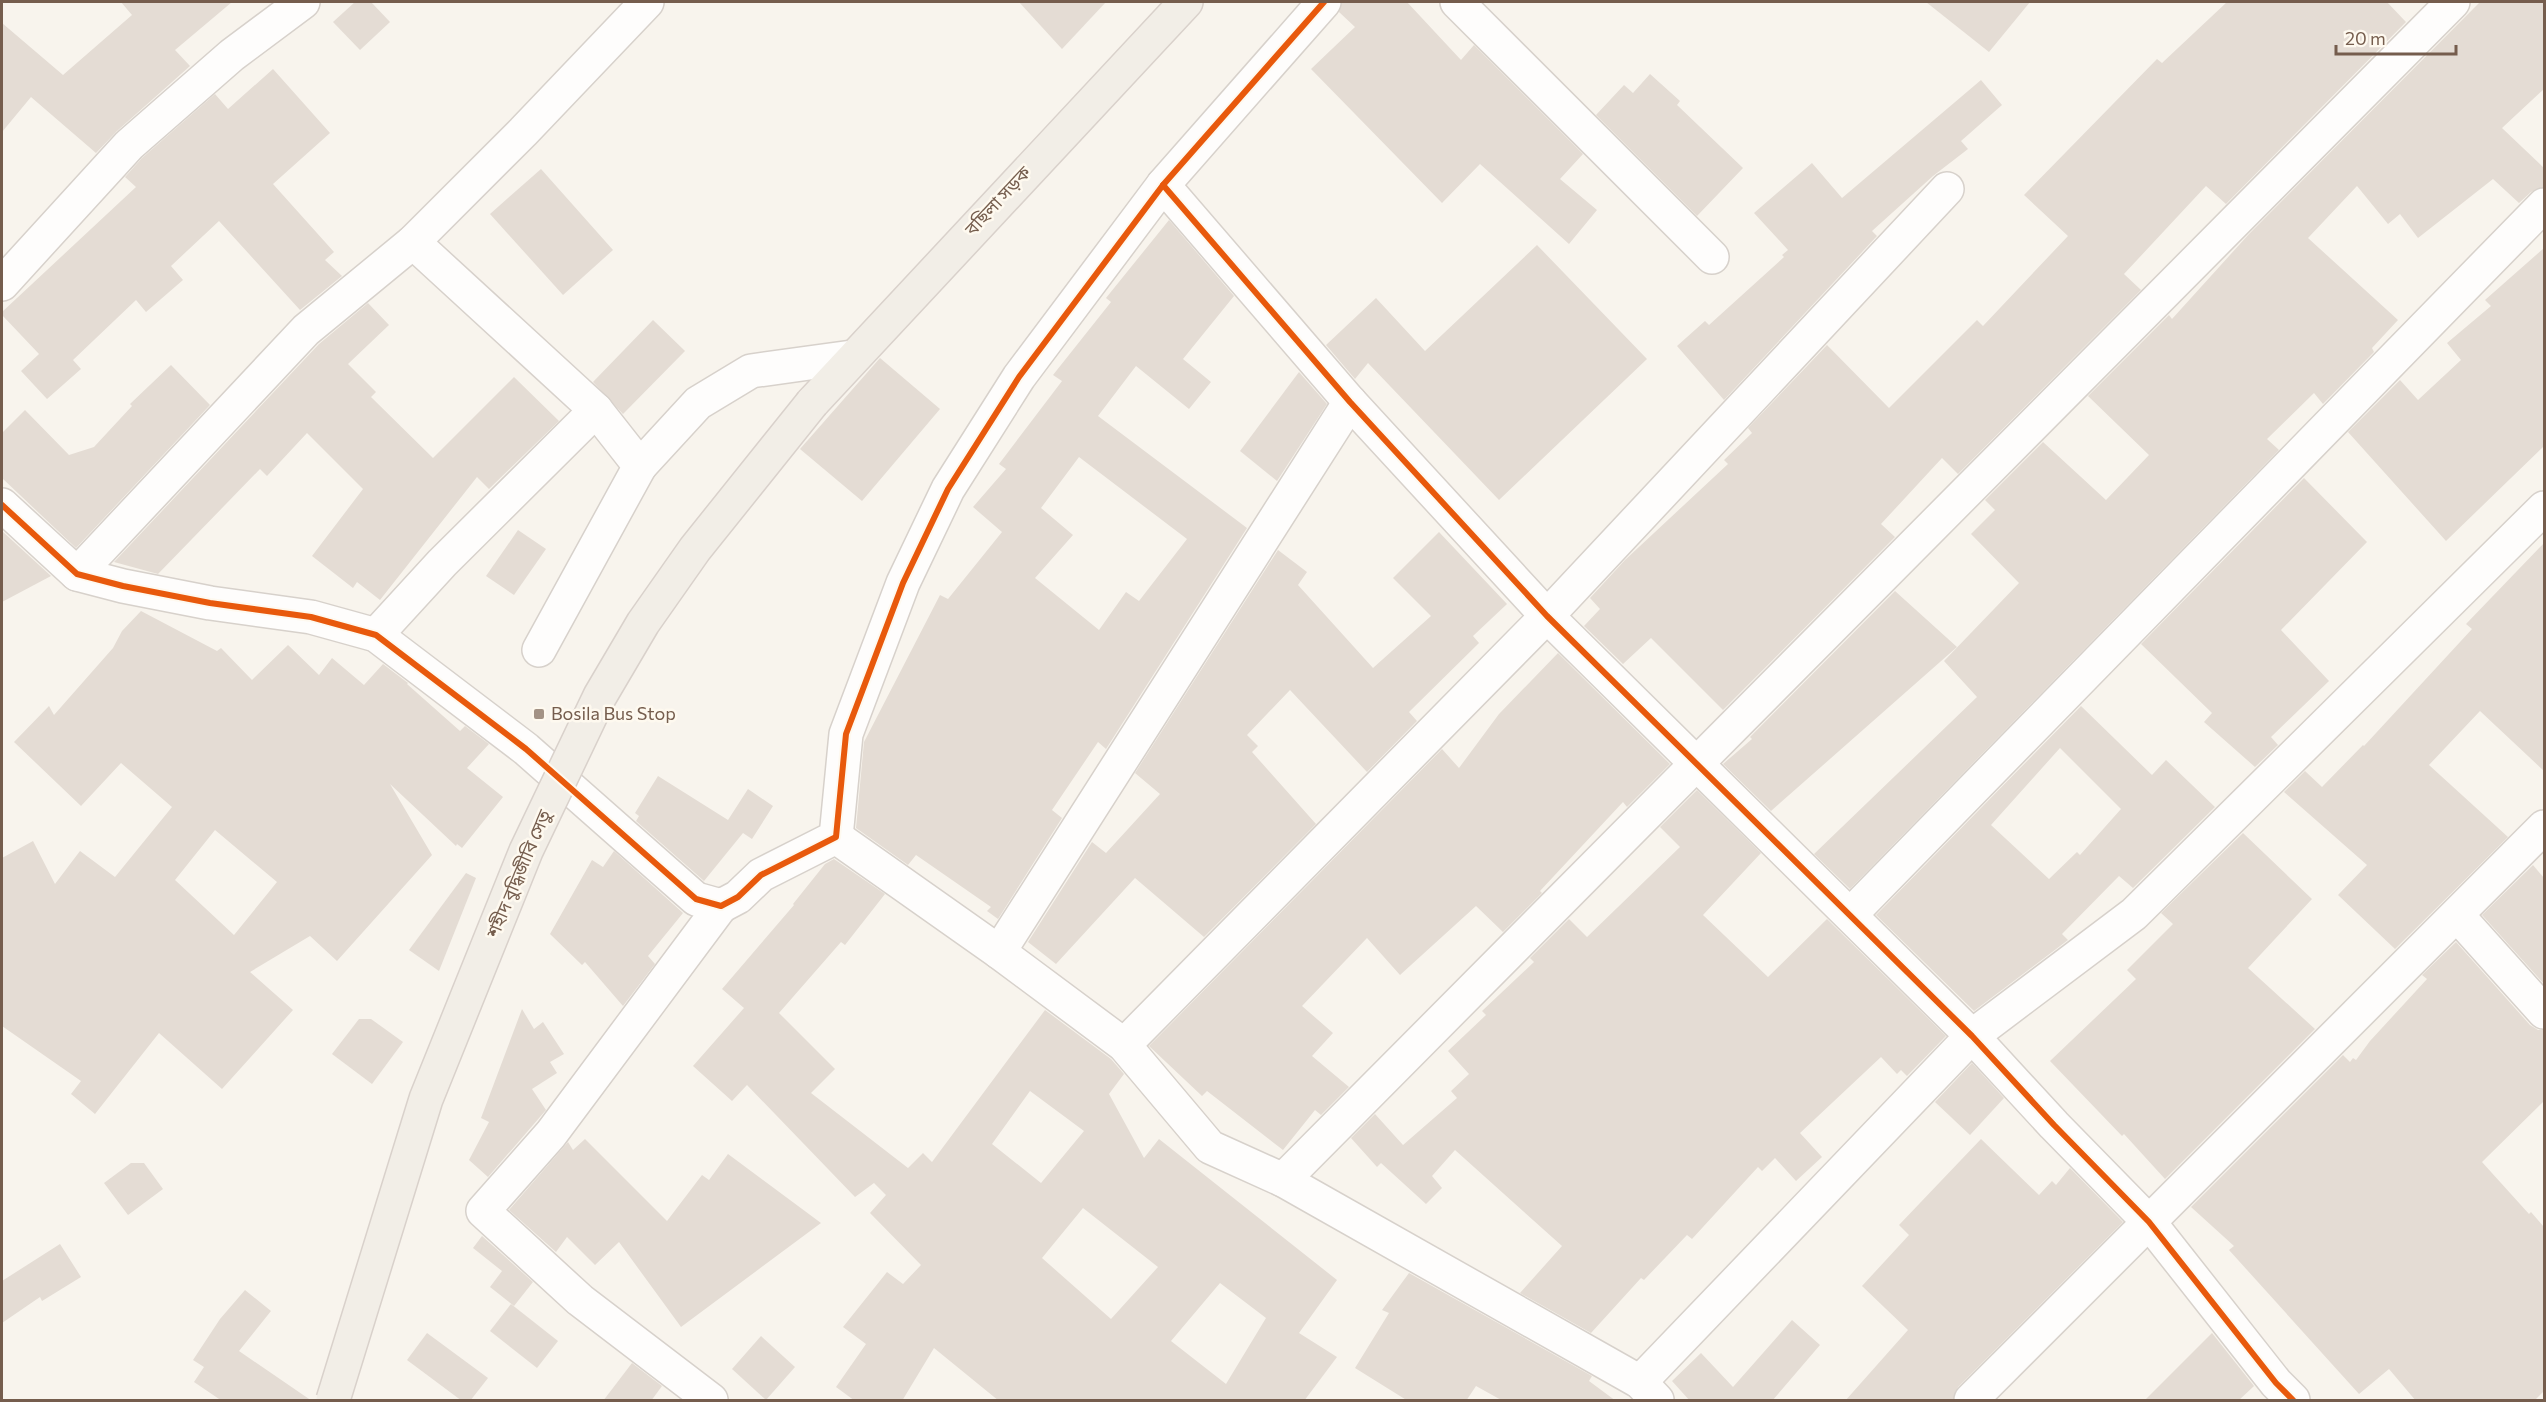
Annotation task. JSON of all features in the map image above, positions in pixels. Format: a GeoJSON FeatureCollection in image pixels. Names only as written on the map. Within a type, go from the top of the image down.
{"type":"FeatureCollection","features":[{"type":"Feature","properties":{"kind":"main road","name":"বছিলা সড়ক"},"geometry":{"type":"LineString","coordinates":[[812,403],[852,357],[1186,2]]}},
{"type":"Feature","properties":{"kind":"main road","name":"শহীদ বুদ্ধিজীবি সেতু"},"geometry":{"type":"LineString","coordinates":[[333,1401],[426,1099],[526,851],[600,696],[643,622],[695,549],[812,403]]}},
{"type":"Feature","properties":{"kind":"street"},"geometry":{"type":"LineString","coordinates":[[2,284],[129,145],[232,55],[303,2]]}},
{"type":"Feature","properties":{"kind":"street"},"geometry":{"type":"LineString","coordinates":[[77,574],[306,330],[413,242],[523,132],[647,2]]}},
{"type":"Feature","properties":{"kind":"street"},"geometry":{"type":"LineString","coordinates":[[836,837],[846,734],[903,584],[948,489],[1019,376],[1163,184],[1324,2]]}},
{"type":"Feature","properties":{"kind":"street"},"geometry":{"type":"LineString","coordinates":[[1457,2],[1712,257]]}},
{"type":"Feature","properties":{"kind":"street"},"geometry":{"type":"LineString","coordinates":[[1283,1180],[1697,766],[2452,2]]}},
{"type":"Feature","properties":{"kind":"street"},"geometry":{"type":"LineString","coordinates":[[1163,184],[1350,402],[1547,616],[1972,1036],[2054,1125],[2149,1222],[2275,1395]]}},
{"type":"Feature","properties":{"kind":"street"},"geometry":{"type":"LineString","coordinates":[[1124,1045],[1547,616],[1947,189]]}},
{"type":"Feature","properties":{"kind":"street"},"geometry":{"type":"LineString","coordinates":[[1850,915],[2544,205]]}},
{"type":"Feature","properties":{"kind":"street"},"geometry":{"type":"LineString","coordinates":[[413,242],[596,410],[640,466]]}},
{"type":"Feature","properties":{"kind":"street"},"geometry":{"type":"LineString","coordinates":[[538,650],[640,466],[698,403],[751,372],[852,357]]}},
{"type":"Feature","properties":{"kind":"street"},"geometry":{"type":"LineString","coordinates":[[999,952],[1350,402]]}},
{"type":"Feature","properties":{"kind":"street"},"geometry":{"type":"LineString","coordinates":[[376,635],[442,563],[596,410]]}},
{"type":"Feature","properties":{"kind":"street"},"geometry":{"type":"LineString","coordinates":[[2,505],[77,574],[123,586],[210,603],[311,617],[376,635],[526,749],[696,899],[721,906]]}},
{"type":"Feature","properties":{"kind":"street"},"geometry":{"type":"LineString","coordinates":[[836,837],[999,952],[1124,1045],[1210,1147],[1283,1180],[1649,1392],[1972,1036],[2134,914],[2544,508]]}},
{"type":"Feature","properties":{"kind":"street"},"geometry":{"type":"LineString","coordinates":[[1971,1401],[2544,827]]}},
{"type":"Feature","properties":{"kind":"street"},"geometry":{"type":"LineString","coordinates":[[711,1401],[580,1300],[483,1210],[551,1134],[721,906],[738,897],[761,875],[836,837]]}},
{"type":"Feature","properties":{"kind":"street"},"geometry":{"type":"LineString","coordinates":[[2457,915],[2544,1012]]}},
{"type":"Feature","properties":{"kind":"building"},"geometry":{"type":"Polygon","coordinates":[[[121,2],[232,2],[175,50],[190,66],[117,131],[96,153],[31,97],[2,132],[2,23],[63,75],[132,15],[121,2]]]}},
{"type":"Feature","properties":{"kind":"building"},"geometry":{"type":"Polygon","coordinates":[[[355,2],[371,2],[390,22],[360,50],[333,22],[355,2]]]}},
{"type":"Feature","properties":{"kind":"building"},"geometry":{"type":"Polygon","coordinates":[[[1019,2],[1106,2],[1062,49],[1019,2]]]}},
{"type":"Feature","properties":{"kind":"building"},"geometry":{"type":"Polygon","coordinates":[[[1342,2],[1407,2],[1461,60],[1474,45],[1583,154],[1560,179],[1597,210],[1569,244],[1480,164],[1442,203],[1311,69],[1355,27],[1339,12],[1342,2]]]}},
{"type":"Feature","properties":{"kind":"building"},"geometry":{"type":"Polygon","coordinates":[[[1926,2],[2030,2],[1989,52],[1926,2]]]}},
{"type":"Feature","properties":{"kind":"building"},"geometry":{"type":"Polygon","coordinates":[[[2227,2],[2387,2],[2406,22],[2226,204],[2206,186],[2124,274],[2141,290],[1958,474],[1942,458],[1881,524],[1895,537],[1723,710],[1651,638],[1623,664],[1584,626],[1600,609],[1590,598],[1625,560],[1728,464],[1724,460],[1752,433],[1748,428],[1827,345],[1889,408],[1977,320],[1983,326],[2068,236],[2024,195],[2157,59],[2162,63],[2227,2]]]}},
{"type":"Feature","properties":{"kind":"building"},"geometry":{"type":"Polygon","coordinates":[[[2480,2],[2544,2],[2544,89],[2502,128],[2544,168],[2544,187],[2531,192],[2519,203],[2493,179],[2418,238],[2400,214],[2388,224],[2357,186],[2308,238],[2398,320],[2372,348],[2374,352],[2323,404],[2314,393],[2267,439],[2279,450],[1850,889],[1814,854],[1977,697],[1944,661],[2019,583],[1971,534],[1995,510],[1985,500],[2043,442],[2106,500],[2149,455],[2088,396],[2169,315],[2172,319],[2249,234],[2480,2]]]}},
{"type":"Feature","properties":{"kind":"building"},"geometry":{"type":"Polygon","coordinates":[[[273,69],[330,133],[273,184],[334,252],[325,260],[342,276],[300,310],[219,221],[171,266],[183,280],[146,312],[136,300],[73,360],[81,369],[47,399],[21,371],[39,354],[2,315],[2,312],[136,187],[125,177],[142,158],[215,94],[228,109],[273,69]]]}},
{"type":"Feature","properties":{"kind":"building"},"geometry":{"type":"Polygon","coordinates":[[[1650,74],[1680,101],[1677,105],[1743,168],[1697,216],[1596,115],[1624,85],[1633,93],[1650,74]]]}},
{"type":"Feature","properties":{"kind":"building"},"geometry":{"type":"Polygon","coordinates":[[[1981,80],[2002,105],[1961,141],[1968,149],[1933,176],[1872,231],[1877,236],[1724,400],[1677,346],[1705,321],[1709,325],[1784,257],[1782,255],[1788,250],[1754,213],[1812,163],[1842,198],[1981,80]]]}},
{"type":"Feature","properties":{"kind":"building"},"geometry":{"type":"Polygon","coordinates":[[[541,169],[613,250],[563,295],[490,214],[541,169]]]}},
{"type":"Feature","properties":{"kind":"building"},"geometry":{"type":"Polygon","coordinates":[[[1169,220],[1234,296],[1183,359],[1211,382],[1189,409],[1136,366],[1098,416],[1247,528],[1106,749],[1098,742],[1052,810],[1062,818],[998,919],[987,911],[991,907],[916,855],[908,865],[856,828],[864,742],[940,595],[948,599],[1002,532],[973,507],[1006,469],[999,464],[1062,381],[1053,375],[1111,302],[1106,298],[1169,220]],[[1079,457],[1041,508],[1073,535],[1035,578],[1099,630],[1126,592],[1139,601],[1187,539],[1079,457]]]}},
{"type":"Feature","properties":{"kind":"building"},"geometry":{"type":"Polygon","coordinates":[[[1537,245],[1647,359],[1499,500],[1368,363],[1355,379],[1326,345],[1376,298],[1425,351],[1537,245]]]}},
{"type":"Feature","properties":{"kind":"building"},"geometry":{"type":"Polygon","coordinates":[[[2544,248],[2544,446],[2446,541],[2348,432],[2400,380],[2418,400],[2461,360],[2447,343],[2491,306],[2485,300],[2544,248]]]}},
{"type":"Feature","properties":{"kind":"building"},"geometry":{"type":"Polygon","coordinates":[[[368,303],[389,325],[348,364],[376,392],[371,397],[433,458],[514,377],[559,421],[489,489],[477,477],[380,600],[357,582],[353,588],[312,556],[363,489],[307,433],[267,476],[260,469],[158,574],[114,562],[319,344],[368,303]]]}},
{"type":"Feature","properties":{"kind":"building"},"geometry":{"type":"Polygon","coordinates":[[[653,320],[685,351],[623,414],[593,382],[653,320]]]}},
{"type":"Feature","properties":{"kind":"building"},"geometry":{"type":"Polygon","coordinates":[[[880,358],[940,409],[862,501],[800,449],[880,358]]]}},
{"type":"Feature","properties":{"kind":"building"},"geometry":{"type":"Polygon","coordinates":[[[171,365],[210,405],[76,548],[2,478],[2,433],[25,410],[69,455],[94,447],[132,406],[130,404],[171,365]]]}},
{"type":"Feature","properties":{"kind":"building"},"geometry":{"type":"Polygon","coordinates":[[[1299,372],[1327,404],[1277,481],[1240,451],[1299,372]]]}},
{"type":"Feature","properties":{"kind":"building"},"geometry":{"type":"Polygon","coordinates":[[[2304,478],[2367,542],[2281,630],[2329,681],[2271,737],[2278,745],[2255,767],[2204,722],[2212,713],[2141,644],[2304,478]]]}},
{"type":"Feature","properties":{"kind":"building"},"geometry":{"type":"Polygon","coordinates":[[[518,530],[546,549],[514,595],[486,576],[518,530]]]}},
{"type":"Feature","properties":{"kind":"building"},"geometry":{"type":"Polygon","coordinates":[[[2,531],[51,576],[2,602],[2,531]]]}},
{"type":"Feature","properties":{"kind":"building"},"geometry":{"type":"Polygon","coordinates":[[[1439,532],[1507,604],[1473,636],[1479,643],[1409,712],[1417,721],[1367,772],[1290,690],[1247,735],[1258,746],[1252,752],[1316,824],[1204,937],[1135,878],[1056,964],[1028,942],[1092,842],[1106,853],[1160,794],[1135,773],[1278,550],[1307,572],[1298,585],[1373,668],[1431,616],[1393,578],[1439,532]]]}},
{"type":"Feature","properties":{"kind":"building"},"geometry":{"type":"Polygon","coordinates":[[[2544,543],[2544,771],[2480,711],[2429,765],[2508,837],[2395,949],[2338,895],[2367,865],[2284,792],[2305,771],[2322,787],[2364,746],[2472,629],[2466,624],[2544,543]]]}},
{"type":"Feature","properties":{"kind":"building"},"geometry":{"type":"Polygon","coordinates":[[[1895,591],[1957,647],[1771,811],[1723,764],[1752,739],[1750,737],[1895,591]]]}},
{"type":"Feature","properties":{"kind":"building"},"geometry":{"type":"Polygon","coordinates":[[[141,611],[217,651],[221,648],[252,680],[288,645],[319,675],[332,658],[364,685],[383,664],[408,683],[460,731],[465,726],[489,744],[467,768],[503,797],[462,848],[457,844],[456,846],[390,784],[432,855],[337,961],[310,936],[250,972],[293,1010],[222,1089],[159,1033],[95,1114],[71,1094],[81,1081],[2,1026],[2,858],[33,841],[55,884],[80,851],[115,877],[172,807],[121,763],[81,806],[14,742],[49,706],[54,715],[113,648],[122,631],[141,611]],[[215,830],[175,880],[234,935],[277,882],[215,830]]]}},
{"type":"Feature","properties":{"kind":"building"},"geometry":{"type":"Polygon","coordinates":[[[1558,653],[1670,764],[1627,807],[1623,802],[1540,891],[1542,893],[1503,932],[1476,906],[1400,975],[1367,938],[1302,1006],[1333,1033],[1312,1056],[1349,1087],[1321,1115],[1315,1110],[1283,1150],[1207,1091],[1202,1096],[1149,1046],[1442,749],[1459,768],[1499,714],[1558,653]]]}},
{"type":"Feature","properties":{"kind":"building"},"geometry":{"type":"Polygon","coordinates":[[[2081,706],[2152,775],[2166,760],[2215,807],[2133,888],[2119,876],[2062,934],[2068,940],[1974,1011],[1876,915],[2081,706]],[[2060,748],[1991,825],[2049,879],[2077,852],[2080,855],[2121,809],[2060,748]]]}},
{"type":"Feature","properties":{"kind":"building"},"geometry":{"type":"Polygon","coordinates":[[[658,776],[728,820],[748,789],[773,806],[752,839],[743,833],[704,881],[636,821],[639,816],[635,813],[658,776]]]}},
{"type":"Feature","properties":{"kind":"building"},"geometry":{"type":"Polygon","coordinates":[[[1697,790],[1761,853],[1703,915],[1768,977],[1827,919],[1946,1036],[1907,1076],[1901,1070],[1897,1074],[1881,1057],[1800,1133],[1822,1157],[1796,1181],[1775,1158],[1762,1171],[1758,1167],[1692,1239],[1687,1235],[1644,1280],[1641,1278],[1591,1333],[1520,1293],[1562,1246],[1455,1150],[1432,1176],[1442,1188],[1426,1204],[1381,1163],[1377,1167],[1351,1138],[1375,1114],[1403,1145],[1457,1098],[1451,1091],[1469,1074],[1448,1051],[1486,1015],[1482,1011],[1534,962],[1530,958],[1569,919],[1587,937],[1680,847],[1660,827],[1697,790]]]}},
{"type":"Feature","properties":{"kind":"building"},"geometry":{"type":"Polygon","coordinates":[[[2243,833],[2312,899],[2248,968],[2315,1029],[2165,1179],[2124,1134],[2122,1136],[2050,1061],[2136,979],[2127,970],[2173,924],[2161,913],[2243,833]]]}},
{"type":"Feature","properties":{"kind":"building"},"geometry":{"type":"Polygon","coordinates":[[[614,851],[683,913],[648,956],[655,964],[623,1006],[585,962],[582,965],[550,934],[592,860],[603,867],[614,851]]]}},
{"type":"Feature","properties":{"kind":"building"},"geometry":{"type":"Polygon","coordinates":[[[834,859],[885,894],[845,945],[841,942],[779,1013],[835,1069],[811,1093],[908,1168],[923,1153],[932,1162],[1045,1010],[1111,1059],[1124,1074],[1109,1094],[1144,1158],[1159,1139],[1337,1280],[1299,1333],[1337,1357],[1304,1401],[999,1401],[934,1348],[902,1401],[855,1401],[836,1387],[866,1344],[843,1327],[887,1272],[903,1284],[921,1265],[870,1213],[886,1195],[874,1183],[855,1197],[747,1085],[732,1101],[693,1066],[744,1008],[722,989],[794,905],[825,864],[834,859]],[[1030,1091],[992,1144],[1041,1183],[1084,1131],[1030,1091]],[[1083,1208],[1042,1258],[1111,1319],[1158,1267],[1083,1208]],[[1220,1283],[1171,1341],[1226,1384],[1266,1318],[1220,1283]]]}},
{"type":"Feature","properties":{"kind":"building"},"geometry":{"type":"Polygon","coordinates":[[[2533,865],[2544,878],[2544,984],[2482,915],[2533,865]]]}},
{"type":"Feature","properties":{"kind":"building"},"geometry":{"type":"Polygon","coordinates":[[[466,873],[476,878],[439,971],[409,950],[466,873]]]}},
{"type":"Feature","properties":{"kind":"building"},"geometry":{"type":"Polygon","coordinates":[[[2456,942],[2530,1025],[2538,1030],[2544,1030],[2544,1101],[2482,1162],[2529,1214],[2531,1212],[2544,1227],[2544,1391],[2534,1401],[2416,1401],[2389,1369],[2359,1394],[2229,1250],[2234,1246],[2191,1207],[2343,1055],[2350,1062],[2353,1058],[2356,1060],[2370,1041],[2427,979],[2422,975],[2456,942]]]}},
{"type":"Feature","properties":{"kind":"building"},"geometry":{"type":"Polygon","coordinates":[[[522,1009],[534,1029],[543,1022],[564,1054],[550,1062],[557,1073],[532,1089],[546,1110],[488,1177],[469,1160],[489,1122],[481,1118],[522,1009]]]}},
{"type":"Feature","properties":{"kind":"building"},"geometry":{"type":"Polygon","coordinates":[[[359,1019],[371,1019],[403,1042],[372,1084],[332,1054],[359,1019]]]}},
{"type":"Feature","properties":{"kind":"building"},"geometry":{"type":"Polygon","coordinates":[[[1972,1063],[2004,1098],[1970,1135],[1935,1102],[1972,1063]]]}},
{"type":"Feature","properties":{"kind":"building"},"geometry":{"type":"Polygon","coordinates":[[[585,1139],[667,1221],[702,1175],[709,1180],[728,1154],[821,1223],[681,1327],[619,1242],[595,1265],[567,1237],[556,1252],[509,1210],[568,1142],[573,1150],[585,1139]]]}},
{"type":"Feature","properties":{"kind":"building"},"geometry":{"type":"Polygon","coordinates":[[[1981,1139],[2039,1195],[2052,1181],[2056,1185],[2070,1168],[2123,1222],[1958,1387],[1953,1401],[1845,1401],[1908,1330],[1862,1286],[1909,1235],[1899,1225],[1981,1139]]]}},
{"type":"Feature","properties":{"kind":"building"},"geometry":{"type":"Polygon","coordinates":[[[131,1163],[144,1163],[163,1189],[128,1215],[104,1183],[131,1163]]]}},
{"type":"Feature","properties":{"kind":"building"},"geometry":{"type":"Polygon","coordinates":[[[482,1236],[533,1282],[514,1306],[490,1287],[502,1271],[473,1248],[482,1236]]]}},
{"type":"Feature","properties":{"kind":"building"},"geometry":{"type":"Polygon","coordinates":[[[60,1244],[81,1277],[42,1301],[40,1297],[2,1323],[2,1281],[60,1244]]]}},
{"type":"Feature","properties":{"kind":"building"},"geometry":{"type":"Polygon","coordinates":[[[1409,1273],[1592,1376],[1589,1381],[1616,1401],[1503,1401],[1476,1386],[1466,1401],[1408,1401],[1355,1368],[1389,1313],[1382,1310],[1409,1273]]]}},
{"type":"Feature","properties":{"kind":"building"},"geometry":{"type":"Polygon","coordinates":[[[245,1290],[271,1311],[239,1351],[312,1401],[222,1401],[194,1382],[204,1367],[193,1360],[220,1319],[245,1290]]]}},
{"type":"Feature","properties":{"kind":"building"},"geometry":{"type":"Polygon","coordinates":[[[511,1304],[558,1341],[537,1368],[490,1331],[511,1304]]]}},
{"type":"Feature","properties":{"kind":"building"},"geometry":{"type":"Polygon","coordinates":[[[1792,1320],[1820,1345],[1772,1401],[1690,1401],[1672,1381],[1701,1353],[1733,1387],[1792,1320]]]}},
{"type":"Feature","properties":{"kind":"building"},"geometry":{"type":"Polygon","coordinates":[[[427,1333],[488,1378],[470,1401],[462,1401],[407,1360],[427,1333]]]}},
{"type":"Feature","properties":{"kind":"building"},"geometry":{"type":"Polygon","coordinates":[[[2212,1333],[2254,1386],[2238,1401],[2144,1401],[2212,1333]]]}},
{"type":"Feature","properties":{"kind":"building"},"geometry":{"type":"Polygon","coordinates":[[[761,1336],[795,1367],[766,1400],[732,1369],[761,1336]]]}},
{"type":"Feature","properties":{"kind":"building"},"geometry":{"type":"Polygon","coordinates":[[[632,1363],[662,1386],[651,1401],[603,1401],[632,1363]]]}},
{"type":"Feature","properties":{"kind":"cycle path"},"geometry":{"type":"LineString","coordinates":[[2,505],[77,574],[123,586],[210,603],[311,617],[376,635],[526,749],[696,899],[721,906],[738,897],[761,875],[836,837],[846,734],[903,583],[948,489],[1019,377],[1163,185],[1324,2]]}},
{"type":"Feature","properties":{"kind":"cycle path"},"geometry":{"type":"LineString","coordinates":[[1163,185],[1350,402],[1547,616],[1972,1036],[2054,1125],[2149,1222],[2276,1383],[2293,1400]]}},
{"type":"Feature","properties":{"kind":"place","name":"Bosila Bus Stop"},"geometry":{"type":"Point","coordinates":[539,714]}}]}
